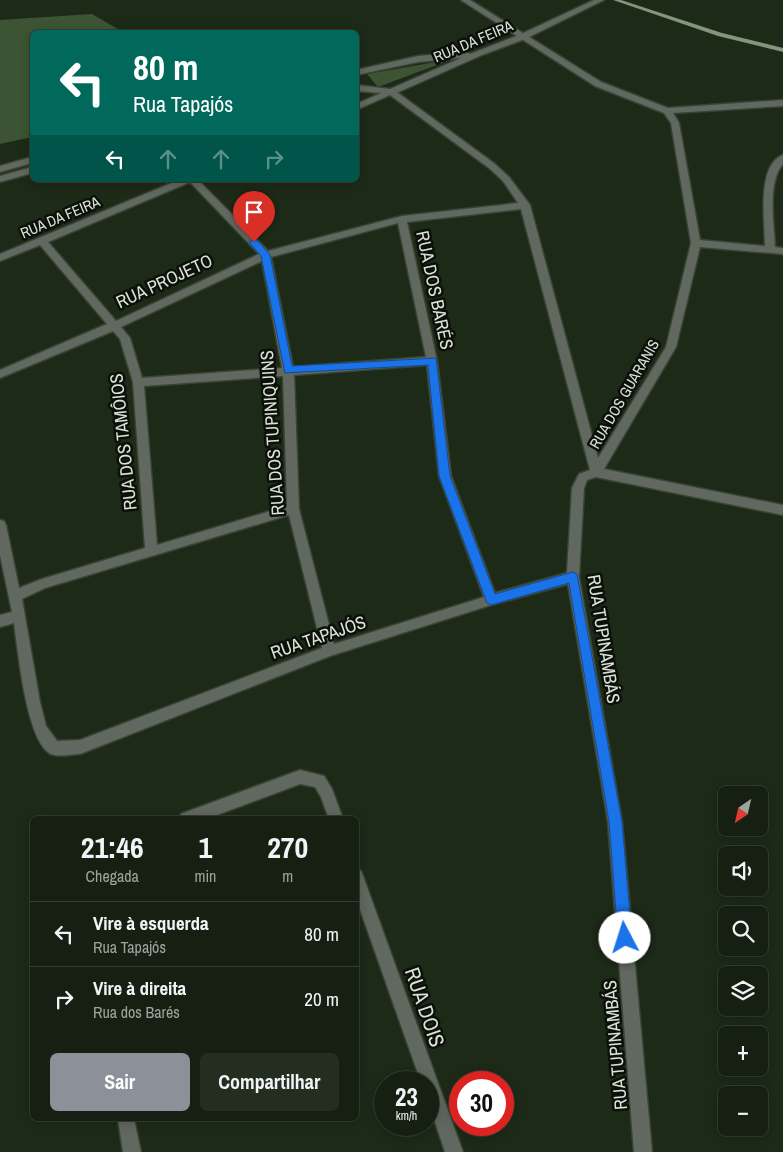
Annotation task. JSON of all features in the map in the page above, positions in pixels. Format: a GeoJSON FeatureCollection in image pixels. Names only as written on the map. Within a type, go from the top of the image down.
{"type":"FeatureCollection","features":[{"type":"Feature","properties":{"kind":"street"},"geometry":{"type":"LineString","coordinates":[[465,0],[598,84],[667,110],[783,103]]}},
{"type":"Feature","properties":{"kind":"street","name":"RUA DA FEIRA"},"geometry":{"type":"LineString","coordinates":[[359,106],[479,53],[522,37],[598,1]]}},
{"type":"Feature","properties":{"kind":"street"},"geometry":{"type":"LineString","coordinates":[[359,71],[418,59],[479,53]]}},
{"type":"Feature","properties":{"kind":"street"},"geometry":{"type":"LineString","coordinates":[[359,88],[391,92],[492,166],[506,179],[525,205],[596,472],[783,510]]}},
{"type":"Feature","properties":{"kind":"street","name":"RUA DOS GUARANIS"},"geometry":{"type":"LineString","coordinates":[[596,472],[671,347],[696,243],[675,123],[667,110]]}},
{"type":"Feature","properties":{"kind":"street"},"geometry":{"type":"LineString","coordinates":[[770,250],[769,186],[772,172],[783,158]]}},
{"type":"Feature","properties":{"kind":"street"},"geometry":{"type":"LineString","coordinates":[[0,169],[30,161]]}},
{"type":"Feature","properties":{"kind":"street"},"geometry":{"type":"LineString","coordinates":[[0,179],[30,171]]}},
{"type":"Feature","properties":{"kind":"street","name":"RUA DA FEIRA"},"geometry":{"type":"LineString","coordinates":[[0,258],[182,182]]}},
{"type":"Feature","properties":{"kind":"street"},"geometry":{"type":"LineString","coordinates":[[195,182],[266,255]]}},
{"type":"Feature","properties":{"kind":"street","name":"RUA PROJETO"},"geometry":{"type":"LineString","coordinates":[[0,374],[116,325],[266,255],[402,219],[525,205]]}},
{"type":"Feature","properties":{"kind":"street","name":"RUA DOS BARÉS"},"geometry":{"type":"LineString","coordinates":[[402,219],[432,361],[445,476],[491,600]]}},
{"type":"Feature","properties":{"kind":"street","name":"RUA DOS TAMÔIOS"},"geometry":{"type":"LineString","coordinates":[[42,241],[116,325],[125,338],[138,382],[151,551]]}},
{"type":"Feature","properties":{"kind":"street"},"geometry":{"type":"LineString","coordinates":[[696,243],[783,251]]}},
{"type":"Feature","properties":{"kind":"street","name":"RUA DOS TUPINIQUINS"},"geometry":{"type":"LineString","coordinates":[[266,255],[288,370],[293,510],[329,651]]}},
{"type":"Feature","properties":{"kind":"street"},"geometry":{"type":"LineString","coordinates":[[138,382],[432,361]]}},
{"type":"Feature","properties":{"kind":"street","name":"RUA TUPINAMBÁS"},"geometry":{"type":"LineString","coordinates":[[596,472],[583,476],[578,488],[573,577],[616,822],[643,1152]]}},
{"type":"Feature","properties":{"kind":"street"},"geometry":{"type":"LineString","coordinates":[[15,596],[42,584],[293,510]]}},
{"type":"Feature","properties":{"kind":"street"},"geometry":{"type":"LineString","coordinates":[[0,525],[19,616],[0,621]]}},
{"type":"Feature","properties":{"kind":"street","name":"RUA TAPAJÓS"},"geometry":{"type":"LineString","coordinates":[[19,616],[40,728],[53,748],[80,747],[329,651],[491,600],[573,577]]}},
{"type":"Feature","properties":{"kind":"street"},"geometry":{"type":"LineString","coordinates":[[194,816],[300,777],[319,781],[327,794],[335,816]]}},
{"type":"Feature","properties":{"kind":"street","name":"RUA DOIS"},"geometry":{"type":"LineString","coordinates":[[359,884],[454,1152]]}},
{"type":"Feature","properties":{"kind":"street"},"geometry":{"type":"LineString","coordinates":[[126,1121],[132,1152]]}},
{"type":"Feature","properties":{"kind":"green space"},"geometry":{"type":"Polygon","coordinates":[[[92,14],[120,30],[30,30],[30,137],[0,144],[0,20],[92,14]]]}},
{"type":"Feature","properties":{"kind":"green space"},"geometry":{"type":"Polygon","coordinates":[[[453,59],[378,87],[367,74],[453,59]]]}},
{"type":"Feature","properties":{"kind":"waterway"},"geometry":{"type":"LineString","coordinates":[[616,0],[720,34],[783,50]]}},
{"type":"Feature","properties":{"kind":"route"},"geometry":{"type":"LineString","coordinates":[[254,242],[266,255],[288,370],[432,361],[445,476],[491,600],[573,577],[616,822],[625,938]]}}]}
